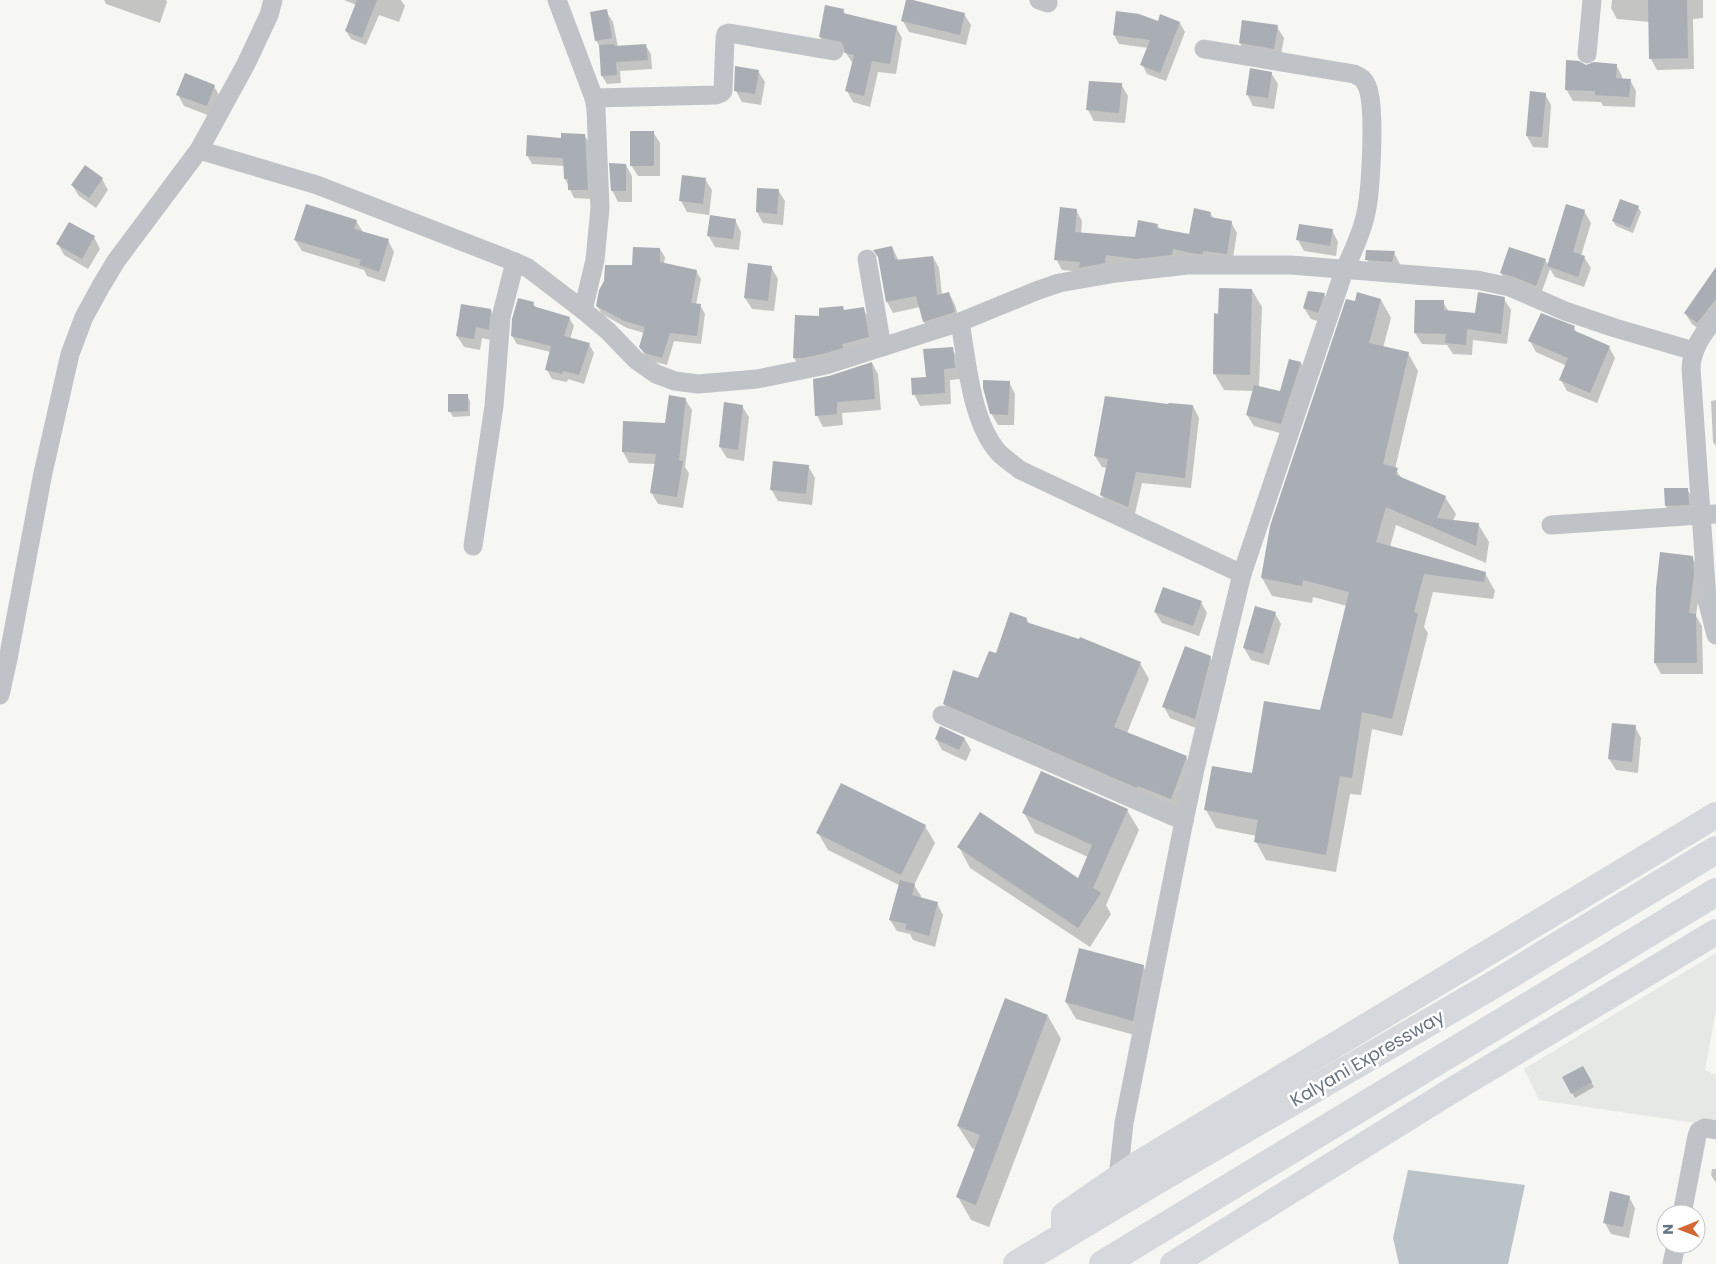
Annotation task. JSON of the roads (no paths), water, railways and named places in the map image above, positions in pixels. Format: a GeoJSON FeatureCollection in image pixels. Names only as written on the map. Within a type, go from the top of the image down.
{"type":"FeatureCollection","features":[{"type":"Feature","properties":{"kind":"highway","name":"Kalyani Expressway"},"geometry":{"type":"LineString","coordinates":[[1017,1264],[1493,986],[1709,855]]}},
{"type":"Feature","properties":{"kind":"highway"},"geometry":{"type":"LineString","coordinates":[[1103,1264],[1715,893]]}},
{"type":"Feature","properties":{"kind":"street"},"geometry":{"type":"LineString","coordinates":[[0,695],[43,473],[70,354],[76,337],[97,294],[116,262],[199,150],[246,64],[274,0]]}},
{"type":"Feature","properties":{"kind":"street"},"geometry":{"type":"LineString","coordinates":[[557,0],[594,98],[600,208],[595,260],[584,310]]}},
{"type":"Feature","properties":{"kind":"street"},"geometry":{"type":"LineString","coordinates":[[1587,54],[1592,0]]}},
{"type":"Feature","properties":{"kind":"street"},"geometry":{"type":"LineString","coordinates":[[594,98],[716,95],[721,93],[723,90],[725,38],[726,34],[729,33],[834,51]]}},
{"type":"Feature","properties":{"kind":"street"},"geometry":{"type":"LineString","coordinates":[[1118,1178],[1124,1123],[1184,821],[1242,574],[1344,271],[1361,232],[1369,194],[1371,105],[1368,86],[1362,78],[1345,72],[1204,49]]}},
{"type":"Feature","properties":{"kind":"street"},"geometry":{"type":"LineString","coordinates":[[199,150],[317,185],[528,268],[584,310],[636,360],[656,374],[675,381],[698,384],[757,379],[826,365],[960,322],[1036,290],[1059,283],[1116,273],[1188,265],[1291,266],[1490,282],[1510,287],[1565,311],[1694,352]]}},
{"type":"Feature","properties":{"kind":"street"},"geometry":{"type":"LineString","coordinates":[[867,259],[882,347]]}},
{"type":"Feature","properties":{"kind":"street"},"geometry":{"type":"LineString","coordinates":[[473,546],[494,406],[501,317],[515,262]]}},
{"type":"Feature","properties":{"kind":"street"},"geometry":{"type":"LineString","coordinates":[[1716,317],[1696,345],[1692,368],[1709,515],[1707,600],[1716,635]]}},
{"type":"Feature","properties":{"kind":"street"},"geometry":{"type":"LineString","coordinates":[[960,322],[979,419],[988,437],[1000,453],[1020,470],[1242,574]]}},
{"type":"Feature","properties":{"kind":"street"},"geometry":{"type":"LineString","coordinates":[[1551,525],[1709,515]]}},
{"type":"Feature","properties":{"kind":"street"},"geometry":{"type":"LineString","coordinates":[[942,715],[1184,821]]}},
{"type":"Feature","properties":{"kind":"street"},"geometry":{"type":"LineString","coordinates":[[1064,1236],[1064,1215],[1118,1178],[1189,1133],[1715,820]]}},
{"type":"Feature","properties":{"kind":"street"},"geometry":{"type":"LineString","coordinates":[[1172,1264],[1716,932]]}},
{"type":"Feature","properties":{"kind":"street"},"geometry":{"type":"LineString","coordinates":[[1684,1204],[1699,1131],[1705,1128],[1716,1130]]}}]}
